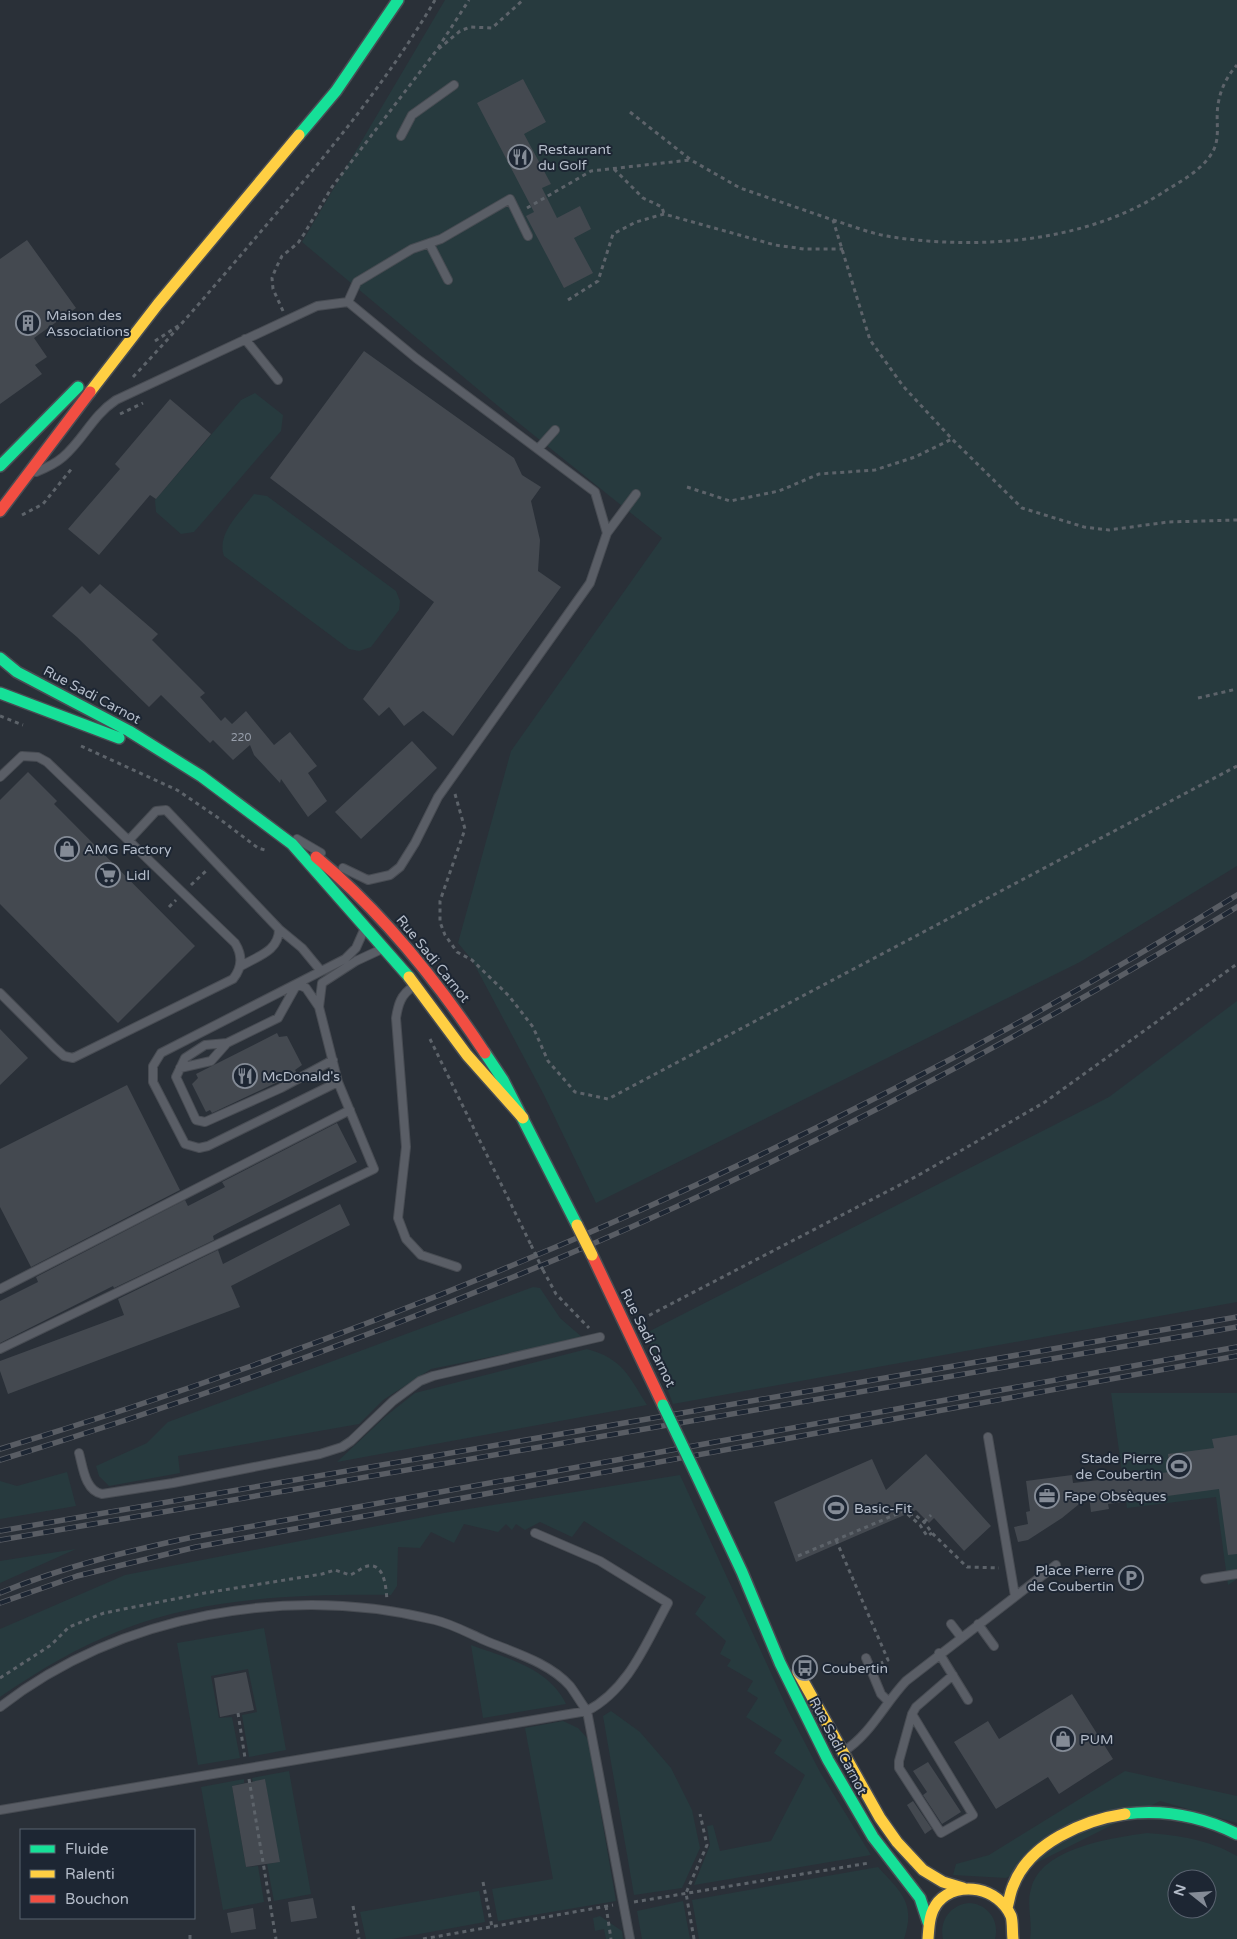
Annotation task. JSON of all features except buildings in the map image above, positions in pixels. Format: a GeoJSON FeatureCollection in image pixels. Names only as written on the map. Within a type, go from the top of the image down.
{"type":"FeatureCollection","features":[{"type":"Feature","properties":{"kind":"main road"},"geometry":{"type":"LineString","coordinates":[[0,511],[158,304],[336,91],[398,0]]}},
{"type":"Feature","properties":{"kind":"main road"},"geometry":{"type":"LineString","coordinates":[[0,466],[158,304]]}},
{"type":"Feature","properties":{"kind":"main road","name":"Rue Sadi Carnot"},"geometry":{"type":"LineString","coordinates":[[0,658],[17,672],[122,727],[217,787],[292,844],[342,903],[384,948],[416,986],[467,1055],[523,1118]]}},
{"type":"Feature","properties":{"kind":"main road","name":"Rue Sadi Carnot"},"geometry":{"type":"LineString","coordinates":[[0,693],[170,759]]}},
{"type":"Feature","properties":{"kind":"main road","name":"Rue Sadi Carnot"},"geometry":{"type":"LineString","coordinates":[[292,844],[320,860],[346,882],[397,937],[469,1028],[503,1080],[592,1255],[742,1572],[780,1663],[828,1760],[873,1838],[920,1898],[927,1932]]}},
{"type":"Feature","properties":{"kind":"main road","name":"Rue Sadi Carnot"},"geometry":{"type":"LineString","coordinates":[[742,1572],[880,1818],[912,1859],[930,1875],[963,1888],[976,1888],[988,1892],[999,1899],[1007,1908]]}},
{"type":"Feature","properties":{"kind":"main road"},"geometry":{"type":"LineString","coordinates":[[1013,1939],[1013,1924],[1007,1908],[1016,1880],[1032,1858],[1058,1838],[1096,1821],[1124,1814],[1163,1812],[1202,1819],[1237,1834]]}},
{"type":"Feature","properties":{"kind":"main road"},"geometry":{"type":"LineString","coordinates":[[927,1932],[933,1910],[941,1900],[951,1892],[963,1888]]}},
{"type":"Feature","properties":{"kind":"lane"},"geometry":{"type":"LineString","coordinates":[[401,136],[412,115],[454,85]]}},
{"type":"Feature","properties":{"kind":"lane"},"geometry":{"type":"LineString","coordinates":[[348,302],[357,282],[412,249],[441,239],[510,199],[528,236]]}},
{"type":"Feature","properties":{"kind":"lane"},"geometry":{"type":"LineString","coordinates":[[429,243],[448,280]]}},
{"type":"Feature","properties":{"kind":"lane"},"geometry":{"type":"LineString","coordinates":[[25,476],[53,465],[64,456],[102,409],[116,400],[317,306],[348,302],[416,358],[595,492],[607,533]]}},
{"type":"Feature","properties":{"kind":"lane"},"geometry":{"type":"LineString","coordinates":[[245,339],[278,380]]}},
{"type":"Feature","properties":{"kind":"lane"},"geometry":{"type":"LineString","coordinates":[[538,448],[554,430]]}},
{"type":"Feature","properties":{"kind":"lane"},"geometry":{"type":"LineString","coordinates":[[277,831],[312,847],[359,878],[377,880],[400,867],[415,843],[429,812],[450,780],[590,583],[607,533],[636,494]]}},
{"type":"Feature","properties":{"kind":"lane"},"geometry":{"type":"LineString","coordinates":[[0,777],[22,756],[38,757],[47,762],[235,943],[239,949],[241,966]]}},
{"type":"Feature","properties":{"kind":"lane"},"geometry":{"type":"LineString","coordinates":[[129,840],[156,811],[166,810],[279,929],[302,948],[321,971]]}},
{"type":"Feature","properties":{"kind":"lane"},"geometry":{"type":"LineString","coordinates":[[338,1082],[208,1146],[198,1148],[185,1144],[152,1082],[153,1066],[160,1053],[297,984],[351,953],[366,927],[378,916]]}},
{"type":"Feature","properties":{"kind":"lane"},"geometry":{"type":"LineString","coordinates":[[0,992],[55,1048],[64,1056],[73,1058],[233,979],[241,966],[273,948],[279,939],[279,929]]}},
{"type":"Feature","properties":{"kind":"lane"},"geometry":{"type":"LineString","coordinates":[[0,1349],[374,1169],[338,1082],[320,1007],[320,994],[322,983],[326,978],[384,948],[397,937]]}},
{"type":"Feature","properties":{"kind":"lane"},"geometry":{"type":"LineString","coordinates":[[297,984],[306,988],[320,1007]]}},
{"type":"Feature","properties":{"kind":"lane"},"geometry":{"type":"LineString","coordinates":[[297,984],[278,1018],[227,1043],[205,1045],[189,1054],[176,1077],[178,1083],[196,1120],[204,1122],[281,1088],[332,1060]]}},
{"type":"Feature","properties":{"kind":"lane"},"geometry":{"type":"LineString","coordinates":[[416,986],[406,991],[399,1003],[396,1018],[406,1147],[398,1218],[406,1239],[421,1255],[457,1266]]}},
{"type":"Feature","properties":{"kind":"lane"},"geometry":{"type":"LineString","coordinates":[[180,1068],[211,1061],[227,1043]]}},
{"type":"Feature","properties":{"kind":"lane"},"geometry":{"type":"LineString","coordinates":[[0,1289],[350,1110]]}},
{"type":"Feature","properties":{"kind":"lane"},"geometry":{"type":"LineString","coordinates":[[79,1453],[88,1485],[93,1491],[102,1494],[173,1483],[320,1454],[342,1447],[351,1441],[393,1401],[420,1381],[446,1372],[600,1337]]}},
{"type":"Feature","properties":{"kind":"lane"},"geometry":{"type":"LineString","coordinates":[[988,1438],[1015,1596]]}},
{"type":"Feature","properties":{"kind":"lane"},"geometry":{"type":"LineString","coordinates":[[0,1810],[587,1711],[604,1703],[627,1678],[668,1603],[600,1561],[535,1533]]}},
{"type":"Feature","properties":{"kind":"lane"},"geometry":{"type":"LineString","coordinates":[[828,1760],[858,1742],[888,1701],[906,1681],[939,1653],[1056,1565]]}},
{"type":"Feature","properties":{"kind":"lane"},"geometry":{"type":"LineString","coordinates":[[1205,1579],[1237,1574]]}},
{"type":"Feature","properties":{"kind":"lane"},"geometry":{"type":"LineString","coordinates":[[0,1707],[53,1672],[109,1645],[150,1630],[212,1614],[286,1606],[329,1605],[398,1613],[437,1620],[542,1664],[569,1685],[587,1711],[630,1939]]}},
{"type":"Feature","properties":{"kind":"lane"},"geometry":{"type":"LineString","coordinates":[[951,1624],[961,1637]]}},
{"type":"Feature","properties":{"kind":"lane"},"geometry":{"type":"LineString","coordinates":[[978,1624],[994,1646]]}},
{"type":"Feature","properties":{"kind":"lane"},"geometry":{"type":"LineString","coordinates":[[939,1653],[968,1700]]}},
{"type":"Feature","properties":{"kind":"lane"},"geometry":{"type":"LineString","coordinates":[[866,1658],[881,1694],[888,1701]]}},
{"type":"Feature","properties":{"kind":"lane"},"geometry":{"type":"LineString","coordinates":[[912,1714],[973,1815],[941,1833],[899,1768],[899,1761],[912,1714],[916,1707],[953,1675]]}},
{"type":"Feature","properties":{"kind":"path"},"geometry":{"type":"LineString","coordinates":[[131,379],[189,317],[343,132],[397,60],[435,0]]}},
{"type":"Feature","properties":{"kind":"path"},"geometry":{"type":"LineString","coordinates":[[287,320],[273,289],[272,278],[282,256],[298,243],[332,187],[436,51],[469,0]]}},
{"type":"Feature","properties":{"kind":"path"},"geometry":{"type":"LineString","coordinates":[[436,51],[460,31],[470,27],[492,28],[523,0]]}},
{"type":"Feature","properties":{"kind":"path"},"geometry":{"type":"LineString","coordinates":[[630,112],[691,160],[740,188],[833,220],[891,236],[958,241],[1012,242],[1083,228],[1139,208],[1193,174],[1211,155],[1219,135],[1217,106],[1223,86],[1237,65]]}},
{"type":"Feature","properties":{"kind":"path"},"geometry":{"type":"LineString","coordinates":[[517,214],[591,171],[691,160]]}},
{"type":"Feature","properties":{"kind":"path"},"geometry":{"type":"LineString","coordinates":[[614,168],[643,198],[662,206],[664,214]]}},
{"type":"Feature","properties":{"kind":"path"},"geometry":{"type":"LineString","coordinates":[[568,300],[598,281],[613,234],[636,222],[664,214],[775,244],[804,249],[843,249]]}},
{"type":"Feature","properties":{"kind":"path"},"geometry":{"type":"LineString","coordinates":[[833,220],[870,340],[903,386],[952,439],[1022,508],[1084,527],[1109,530],[1168,522],[1237,520]]}},
{"type":"Feature","properties":{"kind":"path"},"geometry":{"type":"LineString","coordinates":[[687,487],[730,501],[779,491],[819,474],[875,470],[915,457],[952,439]]}},
{"type":"Feature","properties":{"kind":"path"},"geometry":{"type":"LineString","coordinates":[[18,517],[43,504],[74,465]]}},
{"type":"Feature","properties":{"kind":"path"},"geometry":{"type":"LineString","coordinates":[[1198,698],[1237,689]]}},
{"type":"Feature","properties":{"kind":"path"},"geometry":{"type":"LineString","coordinates":[[450,780],[465,829],[440,901],[440,922],[445,935],[457,952],[472,960],[509,996],[533,1027],[548,1061],[575,1092],[608,1099],[1237,766]]}},
{"type":"Feature","properties":{"kind":"path"},"geometry":{"type":"LineString","coordinates":[[169,907],[215,862]]}},
{"type":"Feature","properties":{"kind":"path"},"geometry":{"type":"LineString","coordinates":[[626,1327],[917,1176],[1045,1102],[1237,964]]}},
{"type":"Feature","properties":{"kind":"path"},"geometry":{"type":"LineString","coordinates":[[426,1033],[556,1294],[566,1307],[600,1337]]}},
{"type":"Feature","properties":{"kind":"path"},"geometry":{"type":"LineString","coordinates":[[798,1556],[859,1528],[904,1511],[920,1524],[927,1536],[932,1533]]}},
{"type":"Feature","properties":{"kind":"path"},"geometry":{"type":"LineString","coordinates":[[909,1515],[914,1514],[924,1522],[932,1533],[966,1567],[1009,1567]]}},
{"type":"Feature","properties":{"kind":"path"},"geometry":{"type":"LineString","coordinates":[[924,1522],[931,1516]]}},
{"type":"Feature","properties":{"kind":"path"},"geometry":{"type":"LineString","coordinates":[[836,1540],[888,1660],[878,1664],[877,1668]]}},
{"type":"Feature","properties":{"kind":"path"},"geometry":{"type":"LineString","coordinates":[[238,1713],[276,1939]]}},
{"type":"Feature","properties":{"kind":"path"},"geometry":{"type":"LineString","coordinates":[[694,1939],[686,1893],[707,1845],[700,1814]]}},
{"type":"Feature","properties":{"kind":"path"},"geometry":{"type":"LineString","coordinates":[[423,1939],[870,1862]]}},
{"type":"Feature","properties":{"kind":"path"},"geometry":{"type":"LineString","coordinates":[[483,1882],[492,1927]]}},
{"type":"Feature","properties":{"kind":"path"},"geometry":{"type":"LineString","coordinates":[[354,1906],[360,1939]]}},
{"type":"Feature","properties":{"kind":"path"},"geometry":{"type":"LineString","coordinates":[[606,1906],[611,1939]]}},
{"type":"Feature","properties":{"kind":"green space"},"geometry":{"type":"Polygon","coordinates":[[[445,0],[1237,0],[1237,866],[1080,962],[596,1203],[544,1095],[472,960],[458,943],[511,751],[662,538],[510,416],[302,242],[445,0]]]}},
{"type":"Feature","properties":{"kind":"green space"},"geometry":{"type":"Polygon","coordinates":[[[255,393],[283,415],[281,431],[194,532],[181,534],[156,512],[155,500],[241,400],[255,393]]]}},
{"type":"Feature","properties":{"kind":"green space"},"geometry":{"type":"Polygon","coordinates":[[[254,494],[267,496],[396,591],[400,601],[399,610],[371,647],[359,651],[349,649],[224,556],[223,539],[231,523],[254,494]]]}},
{"type":"Feature","properties":{"kind":"green space"},"geometry":{"type":"Polygon","coordinates":[[[1237,1001],[1237,1302],[673,1404],[646,1333],[1109,1097],[1237,1001]]]}},
{"type":"Feature","properties":{"kind":"green space"},"geometry":{"type":"Polygon","coordinates":[[[533,1287],[540,1288],[560,1318],[583,1338],[431,1369],[383,1400],[359,1424],[178,1456],[180,1473],[109,1486],[99,1476],[96,1466],[147,1443],[168,1422],[533,1287]]]}},
{"type":"Feature","properties":{"kind":"green space"},"geometry":{"type":"Polygon","coordinates":[[[587,1349],[617,1363],[629,1377],[647,1405],[337,1462],[386,1416],[415,1393],[587,1349]]]}},
{"type":"Feature","properties":{"kind":"green space","name":"Stade Pierre de Coubertin"},"geometry":{"type":"Polygon","coordinates":[[[1111,1393],[1237,1393],[1237,1579],[1228,1585],[1216,1497],[1127,1508],[1111,1393]]]}},
{"type":"Feature","properties":{"kind":"green space"},"geometry":{"type":"Polygon","coordinates":[[[67,1472],[76,1506],[0,1519],[0,1481],[17,1486],[67,1472]]]}},
{"type":"Feature","properties":{"kind":"green space"},"geometry":{"type":"Polygon","coordinates":[[[680,1475],[788,1710],[820,1772],[871,1855],[694,1885],[710,1845],[707,1826],[713,1825],[720,1851],[771,1841],[805,1775],[774,1753],[782,1740],[746,1717],[758,1698],[747,1691],[753,1681],[727,1666],[731,1660],[720,1654],[726,1641],[695,1614],[706,1597],[584,1521],[572,1537],[540,1522],[525,1530],[516,1524],[512,1530],[506,1524],[498,1532],[464,1524],[454,1543],[431,1532],[420,1548],[398,1547],[397,1586],[391,1595],[323,1595],[255,1600],[188,1610],[156,1618],[124,1629],[76,1651],[30,1677],[0,1697],[0,1629],[125,1575],[444,1513],[680,1475]]]}},
{"type":"Feature","properties":{"kind":"green space"},"geometry":{"type":"Polygon","coordinates":[[[76,1549],[0,1583],[0,1561],[76,1549]]]}},
{"type":"Feature","properties":{"kind":"green space"},"geometry":{"type":"Polygon","coordinates":[[[264,1628],[286,1750],[249,1757],[242,1715],[257,1712],[248,1669],[211,1676],[219,1718],[232,1717],[240,1758],[198,1765],[177,1643],[264,1628]]]}},
{"type":"Feature","properties":{"kind":"green space"},"geometry":{"type":"Polygon","coordinates":[[[471,1645],[512,1660],[538,1673],[549,1681],[566,1704],[483,1718],[471,1645]]]}},
{"type":"Feature","properties":{"kind":"green space"},"geometry":{"type":"Polygon","coordinates":[[[611,1711],[640,1732],[671,1768],[692,1810],[700,1848],[682,1888],[634,1895],[603,1716],[611,1711]]]}},
{"type":"Feature","properties":{"kind":"green space"},"geometry":{"type":"Polygon","coordinates":[[[563,1721],[578,1728],[588,1739],[616,1901],[498,1921],[492,1889],[553,1879],[525,1728],[563,1721]]]}},
{"type":"Feature","properties":{"kind":"green space"},"geometry":{"type":"Polygon","coordinates":[[[289,1771],[311,1894],[274,1901],[267,1864],[279,1862],[265,1780],[253,1782],[252,1778],[289,1771]]]}},
{"type":"Feature","properties":{"kind":"green space"},"geometry":{"type":"Polygon","coordinates":[[[1125,1771],[1237,1796],[1237,1823],[1160,1801],[1006,1878],[953,1875],[956,1864],[989,1855],[1125,1771]]]}},
{"type":"Feature","properties":{"kind":"green space"},"geometry":{"type":"Polygon","coordinates":[[[244,1779],[244,1783],[232,1786],[246,1867],[258,1866],[264,1902],[223,1910],[201,1787],[244,1779]]]}},
{"type":"Feature","properties":{"kind":"green space"},"geometry":{"type":"Polygon","coordinates":[[[1147,1833],[1170,1835],[1205,1842],[1237,1856],[1237,1939],[1030,1939],[1029,1901],[1031,1889],[1037,1875],[1049,1863],[1063,1854],[1080,1847],[1147,1833]]]}},
{"type":"Feature","properties":{"kind":"green space"},"geometry":{"type":"Polygon","coordinates":[[[878,1867],[899,1891],[907,1907],[907,1927],[904,1939],[699,1939],[692,1900],[878,1867]]]}},
{"type":"Feature","properties":{"kind":"green space"},"geometry":{"type":"Polygon","coordinates":[[[479,1891],[485,1922],[392,1939],[366,1939],[360,1912],[479,1891]]]}},
{"type":"Feature","properties":{"kind":"green space"},"geometry":{"type":"Polygon","coordinates":[[[683,1901],[690,1939],[642,1939],[637,1911],[683,1901]]]}},
{"type":"Feature","properties":{"kind":"green space"},"geometry":{"type":"Polygon","coordinates":[[[969,1903],[982,1907],[991,1915],[996,1926],[995,1939],[943,1939],[944,1920],[947,1915],[956,1907],[969,1903]]]}},
{"type":"Feature","properties":{"kind":"green space"},"geometry":{"type":"Polygon","coordinates":[[[600,1916],[622,1931],[623,1939],[606,1939],[604,1929],[595,1931],[593,1918],[600,1916]]]}},
{"type":"Feature","properties":{"kind":"railway"},"geometry":{"type":"LineString","coordinates":[[0,1449],[162,1397],[322,1340],[480,1278],[637,1212],[791,1140],[943,1063],[1091,982],[1237,895]]}},
{"type":"Feature","properties":{"kind":"railway"},"geometry":{"type":"LineString","coordinates":[[0,1460],[224,1387],[371,1333],[445,1305],[590,1245],[673,1208],[838,1129],[1000,1044],[1159,954],[1237,907]]}},
{"type":"Feature","properties":{"kind":"railway"},"geometry":{"type":"LineString","coordinates":[[0,1531],[1237,1317]]}},
{"type":"Feature","properties":{"kind":"railway"},"geometry":{"type":"LineString","coordinates":[[0,1540],[1237,1327]]}},
{"type":"Feature","properties":{"kind":"railway"},"geometry":{"type":"LineString","coordinates":[[0,1593],[47,1575],[95,1560],[193,1537],[1237,1347]]}},
{"type":"Feature","properties":{"kind":"railway"},"geometry":{"type":"LineString","coordinates":[[0,1603],[77,1576],[196,1547],[1237,1356]]}},
{"type":"Feature","properties":{"kind":"traffic: fast"},"geometry":{"type":"LineString","coordinates":[[299,135],[336,91],[398,0]]}},
{"type":"Feature","properties":{"kind":"traffic: fast"},"geometry":{"type":"LineString","coordinates":[[0,466],[78,387]]}},
{"type":"Feature","properties":{"kind":"traffic: fast"},"geometry":{"type":"LineString","coordinates":[[0,658],[17,672],[129,731],[201,776],[292,844],[409,977]]}},
{"type":"Feature","properties":{"kind":"traffic: fast"},"geometry":{"type":"LineString","coordinates":[[0,693],[119,738]]}},
{"type":"Feature","properties":{"kind":"traffic: fast"},"geometry":{"type":"LineString","coordinates":[[485,1053],[503,1080],[577,1225]]}},
{"type":"Feature","properties":{"kind":"traffic: fast"},"geometry":{"type":"LineString","coordinates":[[663,1405],[695,1472]]}},
{"type":"Feature","properties":{"kind":"traffic: fast"},"geometry":{"type":"LineString","coordinates":[[695,1472],[742,1572],[780,1663],[828,1760],[873,1837],[920,1898],[928,1922]]}},
{"type":"Feature","properties":{"kind":"traffic: fast"},"geometry":{"type":"LineString","coordinates":[[1125,1814],[1154,1812],[1182,1815],[1196,1818],[1237,1834]]}},
{"type":"Feature","properties":{"kind":"traffic: slow"},"geometry":{"type":"LineString","coordinates":[[90,392],[158,304],[299,135]]}},
{"type":"Feature","properties":{"kind":"traffic: slow"},"geometry":{"type":"LineString","coordinates":[[409,977],[467,1055],[523,1118]]}},
{"type":"Feature","properties":{"kind":"traffic: slow"},"geometry":{"type":"LineString","coordinates":[[577,1225],[592,1255]]}},
{"type":"Feature","properties":{"kind":"traffic: slow"},"geometry":{"type":"LineString","coordinates":[[798,1672],[880,1818],[897,1842],[923,1870],[943,1882],[963,1888]]}},
{"type":"Feature","properties":{"kind":"traffic: slow"},"geometry":{"type":"LineString","coordinates":[[1007,1908],[1012,1889],[1031,1857],[1060,1836],[1076,1828],[1109,1817],[1125,1814]]}},
{"type":"Feature","properties":{"kind":"traffic: slow"},"geometry":{"type":"LineString","coordinates":[[928,1939],[931,1915],[938,1902],[947,1895],[967,1889],[988,1893],[1005,1906],[1012,1918],[1013,1939]]}},
{"type":"Feature","properties":{"kind":"traffic: jam"},"geometry":{"type":"LineString","coordinates":[[0,511],[90,392]]}},
{"type":"Feature","properties":{"kind":"traffic: jam"},"geometry":{"type":"LineString","coordinates":[[316,857],[364,901],[408,949],[448,1000],[485,1053]]}},
{"type":"Feature","properties":{"kind":"traffic: jam"},"geometry":{"type":"LineString","coordinates":[[592,1255],[663,1405]]}},
{"type":"Feature","properties":{"kind":"place","name":"Restaurant du Golf"},"geometry":{"type":"Point","coordinates":[520,157]}},
{"type":"Feature","properties":{"kind":"place","name":"Maison des Associations"},"geometry":{"type":"Point","coordinates":[28,323]}},
{"type":"Feature","properties":{"kind":"place","name":"AMG Factory"},"geometry":{"type":"Point","coordinates":[67,849]}},
{"type":"Feature","properties":{"kind":"place","name":"Lidl"},"geometry":{"type":"Point","coordinates":[108,875]}},
{"type":"Feature","properties":{"kind":"place","name":"McDonald's"},"geometry":{"type":"Point","coordinates":[245,1076]}},
{"type":"Feature","properties":{"kind":"place","name":"Stade Pierre de Coubertin"},"geometry":{"type":"Point","coordinates":[1179,1466]}},
{"type":"Feature","properties":{"kind":"place","name":"Fape Obsèques"},"geometry":{"type":"Point","coordinates":[1047,1496]}},
{"type":"Feature","properties":{"kind":"place","name":"Basic-Fit"},"geometry":{"type":"Point","coordinates":[836,1508]}},
{"type":"Feature","properties":{"kind":"place","name":"Place Pierre de Coubertin"},"geometry":{"type":"Point","coordinates":[1131,1578]}},
{"type":"Feature","properties":{"kind":"place","name":"Coubertin"},"geometry":{"type":"Point","coordinates":[805,1668]}},
{"type":"Feature","properties":{"kind":"place","name":"PUM"},"geometry":{"type":"Point","coordinates":[1063,1739]}}]}
